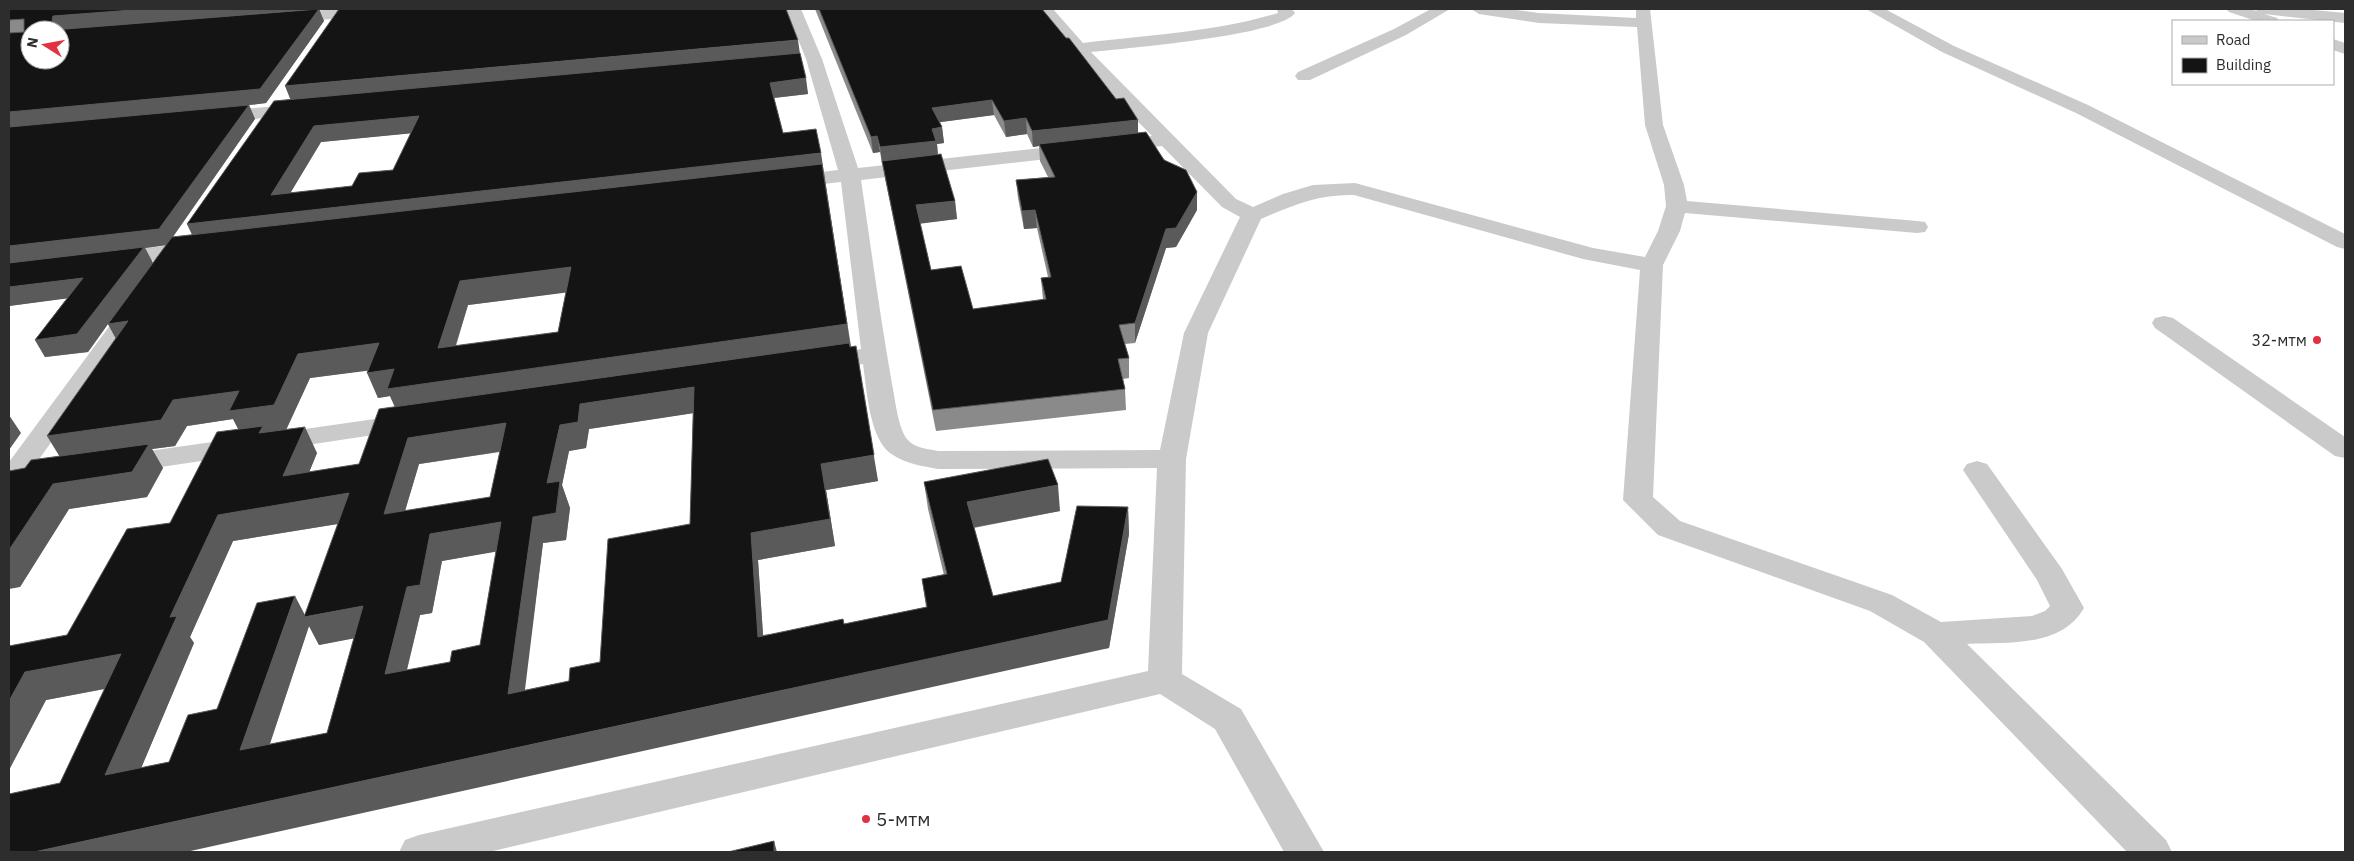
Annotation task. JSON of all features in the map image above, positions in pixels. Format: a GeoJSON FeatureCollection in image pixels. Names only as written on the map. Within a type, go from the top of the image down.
{"type":"FeatureCollection","features":[{"type":"Feature","properties":{"kind":"street"},"geometry":{"type":"LineString","coordinates":[[263,19],[341,11],[391,9]]}},
{"type":"Feature","properties":{"kind":"street"},"geometry":{"type":"LineString","coordinates":[[793,9],[814,59],[850,176],[874,355],[889,426],[895,442],[911,454],[938,460],[1172,459]]}},
{"type":"Feature","properties":{"kind":"street"},"geometry":{"type":"LineString","coordinates":[[1045,9],[1106,80],[1229,203],[1252,215]]}},
{"type":"Feature","properties":{"kind":"street"},"geometry":{"type":"LineString","coordinates":[[1080,48],[1251,26],[1282,16],[1287,13],[1284,9]]}},
{"type":"Feature","properties":{"kind":"street"},"geometry":{"type":"LineString","coordinates":[[1304,76],[1400,32],[1442,9]]}},
{"type":"Feature","properties":{"kind":"street"},"geometry":{"type":"LineString","coordinates":[[1479,9],[1539,18],[1644,16],[1654,125],[1674,185],[1677,206],[1669,231],[1652,265],[1638,500],[1669,528],[1881,603],[1936,634],[2152,852]]}},
{"type":"Feature","properties":{"kind":"street"},"geometry":{"type":"LineString","coordinates":[[1874,9],[1948,49],[2082,109],[2345,242]]}},
{"type":"Feature","properties":{"kind":"street"},"geometry":{"type":"LineString","coordinates":[[2234,9],[2268,20]]}},
{"type":"Feature","properties":{"kind":"street"},"geometry":{"type":"LineString","coordinates":[[2262,9],[2345,18]]}},
{"type":"Feature","properties":{"kind":"street"},"geometry":{"type":"LineString","coordinates":[[324,36],[341,11]]}},
{"type":"Feature","properties":{"kind":"street"},"geometry":{"type":"LineString","coordinates":[[794,61],[814,59]]}},
{"type":"Feature","properties":{"kind":"street"},"geometry":{"type":"LineString","coordinates":[[260,128],[287,89]]}},
{"type":"Feature","properties":{"kind":"street"},"geometry":{"type":"LineString","coordinates":[[203,118],[321,107]]}},
{"type":"Feature","properties":{"kind":"street"},"geometry":{"type":"LineString","coordinates":[[766,184],[1166,140]]}},
{"type":"Feature","properties":{"kind":"street"},"geometry":{"type":"LineString","coordinates":[[1165,680],[1172,459],[1196,333],[1239,246],[1252,215],[1298,194],[1325,188],[1355,189],[1591,254],[1652,265]]}},
{"type":"Feature","properties":{"kind":"street"},"geometry":{"type":"LineString","coordinates":[[1677,206],[1917,227]]}},
{"type":"Feature","properties":{"kind":"street"},"geometry":{"type":"LineString","coordinates":[[9,480],[181,244]]}},
{"type":"Feature","properties":{"kind":"street"},"geometry":{"type":"LineString","coordinates":[[97,261],[181,244],[215,247]]}},
{"type":"Feature","properties":{"kind":"street"},"geometry":{"type":"LineString","coordinates":[[2164,323],[2345,450]]}},
{"type":"Feature","properties":{"kind":"street"},"geometry":{"type":"LineString","coordinates":[[795,366],[874,355]]}},
{"type":"Feature","properties":{"kind":"street"},"geometry":{"type":"LineString","coordinates":[[98,467],[432,419]]}},
{"type":"Feature","properties":{"kind":"street"},"geometry":{"type":"LineString","coordinates":[[1936,634],[2036,628],[2057,619],[2068,608],[2051,577],[1977,470]]}},
{"type":"Feature","properties":{"kind":"street"},"geometry":{"type":"LineString","coordinates":[[9,480],[39,476]]}},
{"type":"Feature","properties":{"kind":"street"},"geometry":{"type":"LineString","coordinates":[[419,852],[1165,680],[1228,719],[1304,852]]}},
{"type":"Feature","properties":{"kind":"building"},"geometry":{"type":"Polygon","coordinates":[[[9,9],[146,9],[53,16],[52,20],[9,20],[9,9]]]}},
{"type":"Feature","properties":{"kind":"building"},"geometry":{"type":"Polygon","coordinates":[[[319,9],[260,89],[9,112],[9,33],[20,32],[20,70],[70,70],[70,29],[319,9]]]}},
{"type":"Feature","properties":{"kind":"building"},"geometry":{"type":"Polygon","coordinates":[[[339,9],[786,9],[798,40],[285,86],[339,9]]]}},
{"type":"Feature","properties":{"kind":"building"},"geometry":{"type":"Polygon","coordinates":[[[819,9],[1042,9],[1066,38],[1069,38],[1116,99],[1124,98],[1138,120],[1032,131],[1026,118],[1004,121],[992,100],[932,108],[942,127],[932,129],[936,141],[880,147],[877,136],[871,137],[819,9]]]}},
{"type":"Feature","properties":{"kind":"building"},"geometry":{"type":"Polygon","coordinates":[[[800,53],[806,78],[770,83],[783,133],[816,129],[821,153],[187,224],[274,101],[800,53]],[[419,116],[314,126],[271,195],[352,186],[359,173],[393,170],[419,116]]]}},
{"type":"Feature","properties":{"kind":"building"},"geometry":{"type":"Polygon","coordinates":[[[249,105],[159,229],[9,246],[9,127],[249,105]]]}},
{"type":"Feature","properties":{"kind":"building"},"geometry":{"type":"Polygon","coordinates":[[[1146,132],[1164,160],[1186,170],[1197,192],[1176,228],[1166,229],[1135,323],[1119,325],[1129,358],[1118,359],[1125,389],[933,410],[882,161],[941,154],[955,201],[916,205],[931,270],[961,266],[973,309],[1046,299],[1041,278],[1051,277],[1035,210],[1022,211],[1016,180],[1055,177],[1039,144],[1146,132]]]}},
{"type":"Feature","properties":{"kind":"building"},"geometry":{"type":"Polygon","coordinates":[[[822,164],[847,324],[387,389],[394,369],[367,373],[379,343],[298,354],[274,405],[229,411],[239,391],[173,400],[161,420],[47,436],[128,321],[108,324],[172,237],[822,164]],[[571,267],[460,281],[438,348],[558,332],[571,267]]]}},
{"type":"Feature","properties":{"kind":"building"},"geometry":{"type":"Polygon","coordinates":[[[144,247],[77,334],[35,340],[83,278],[9,287],[9,263],[144,247]]]}},
{"type":"Feature","properties":{"kind":"building"},"geometry":{"type":"Polygon","coordinates":[[[849,343],[850,347],[856,346],[874,455],[821,464],[830,519],[751,533],[758,637],[843,619],[844,624],[927,607],[922,579],[947,574],[924,482],[1048,459],[1058,485],[967,502],[993,596],[1061,582],[1077,506],[1128,507],[1108,620],[34,852],[9,852],[9,794],[60,783],[121,654],[25,672],[9,701],[9,646],[67,635],[127,529],[170,523],[217,432],[263,426],[259,433],[305,427],[283,476],[359,464],[379,409],[849,343]],[[694,387],[580,404],[578,422],[560,425],[547,483],[560,481],[556,513],[533,517],[508,694],[569,681],[570,668],[600,662],[608,539],[690,524],[694,387]],[[506,423],[408,438],[384,514],[490,497],[506,423]],[[349,493],[218,515],[170,617],[177,616],[105,775],[169,762],[188,715],[217,709],[257,603],[295,596],[240,750],[327,733],[363,606],[304,617],[349,493]],[[501,522],[430,534],[420,585],[407,587],[385,674],[450,662],[452,651],[480,645],[501,522]]]}},
{"type":"Feature","properties":{"kind":"building"},"geometry":{"type":"Polygon","coordinates":[[[149,444],[132,472],[53,484],[9,550],[9,471],[25,468],[31,460],[149,444]]]}},
{"type":"Feature","properties":{"kind":"building"},"geometry":{"type":"Polygon","coordinates":[[[774,841],[774,852],[728,852],[774,841]]]}},
{"type":"Feature","properties":{"kind":"place","name":"32-мтм"},"geometry":{"type":"Point","coordinates":[2317,340]}},
{"type":"Feature","properties":{"kind":"place","name":"5-мтм"},"geometry":{"type":"Point","coordinates":[866,819]}}]}
